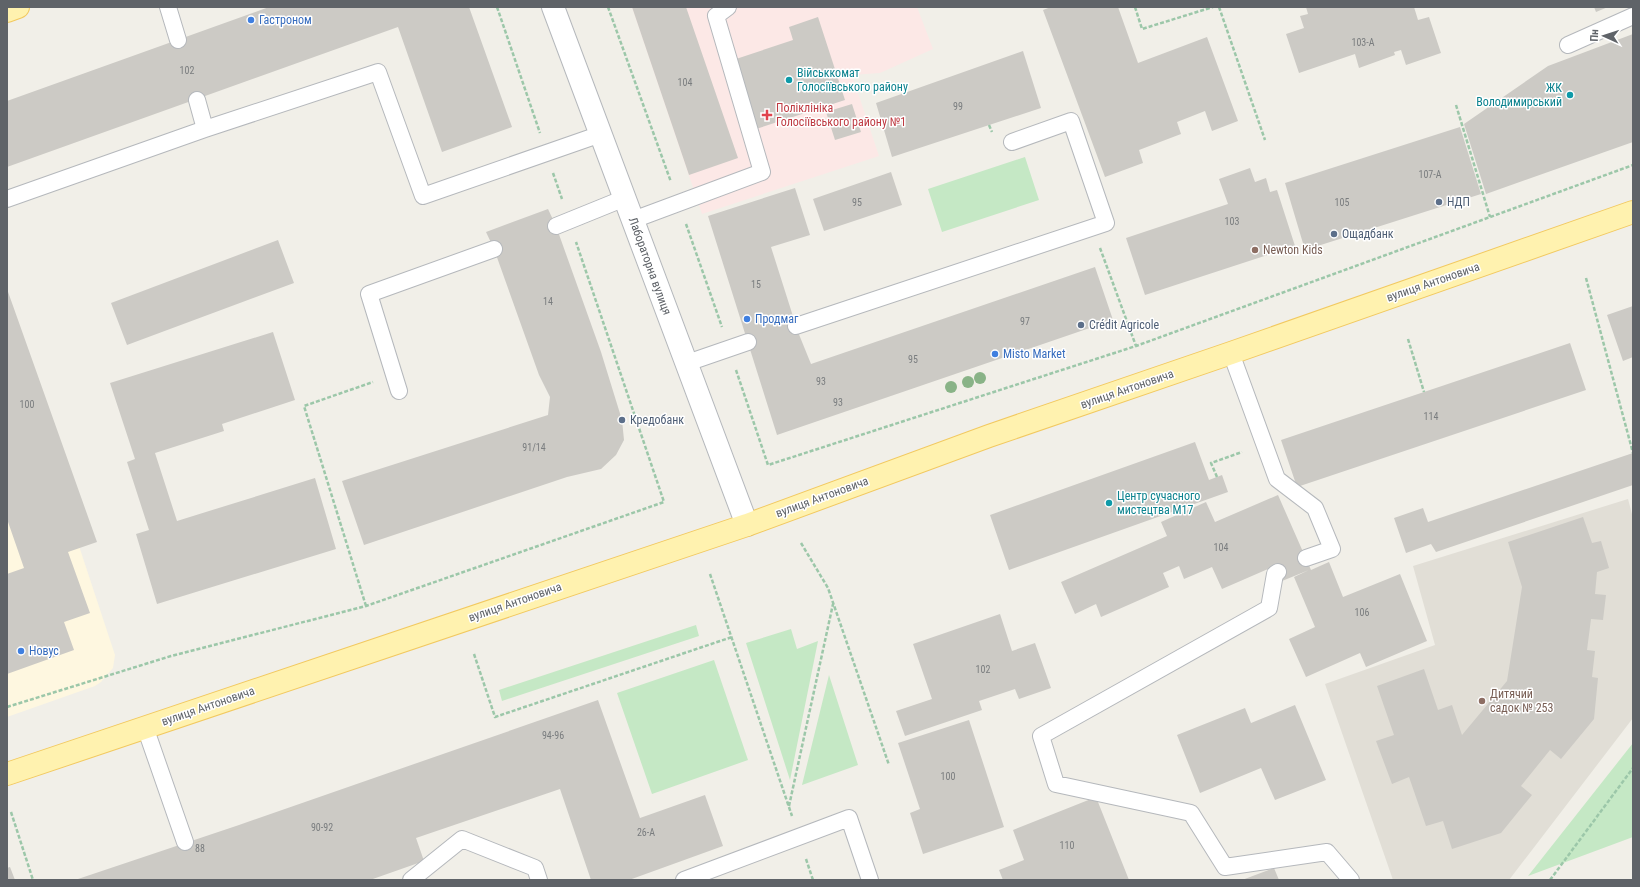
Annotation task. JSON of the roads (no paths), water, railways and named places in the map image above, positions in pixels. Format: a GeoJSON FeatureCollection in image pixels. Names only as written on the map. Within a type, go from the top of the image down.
{"type":"FeatureCollection","features":[{"type":"Feature","properties":{"kind":"main road"},"geometry":{"type":"LineString","coordinates":[[7,11],[18,7]]}},
{"type":"Feature","properties":{"kind":"main road","name":"вулиця Антоновича"},"geometry":{"type":"LineString","coordinates":[[7,774],[747,524],[989,436],[1231,354],[1633,212]]}},
{"type":"Feature","properties":{"kind":"street","name":"Лабораторна вулиця"},"geometry":{"type":"LineString","coordinates":[[553,7],[747,524]]}},
{"type":"Feature","properties":{"kind":"lane"},"geometry":{"type":"LineString","coordinates":[[168,7],[178,40]]}},
{"type":"Feature","properties":{"kind":"lane"},"geometry":{"type":"LineString","coordinates":[[633,220],[762,172],[716,16],[728,7]]}},
{"type":"Feature","properties":{"kind":"lane"},"geometry":{"type":"LineString","coordinates":[[1568,45],[1633,16]]}},
{"type":"Feature","properties":{"kind":"lane"},"geometry":{"type":"LineString","coordinates":[[7,200],[206,129],[378,72],[424,196],[601,134]]}},
{"type":"Feature","properties":{"kind":"lane"},"geometry":{"type":"LineString","coordinates":[[197,100],[206,129]]}},
{"type":"Feature","properties":{"kind":"lane"},"geometry":{"type":"LineString","coordinates":[[796,326],[1106,223],[1071,121],[1012,142]]}},
{"type":"Feature","properties":{"kind":"lane"},"geometry":{"type":"LineString","coordinates":[[562,223],[625,198]]}},
{"type":"Feature","properties":{"kind":"lane"},"geometry":{"type":"LineString","coordinates":[[399,390],[369,294],[494,249]]}},
{"type":"Feature","properties":{"kind":"lane"},"geometry":{"type":"LineString","coordinates":[[686,363],[748,342]]}},
{"type":"Feature","properties":{"kind":"lane"},"geometry":{"type":"LineString","coordinates":[[1231,354],[1277,479],[1316,508],[1332,550],[1306,558]]}},
{"type":"Feature","properties":{"kind":"lane"},"geometry":{"type":"LineString","coordinates":[[1278,572],[1275,574],[1269,608],[1041,736],[1056,784],[1191,813],[1225,867],[1328,852],[1351,880]]}},
{"type":"Feature","properties":{"kind":"lane"},"geometry":{"type":"LineString","coordinates":[[145,727],[185,842]]}},
{"type":"Feature","properties":{"kind":"lane"},"geometry":{"type":"LineString","coordinates":[[684,880],[849,818],[870,880]]}},
{"type":"Feature","properties":{"kind":"lane"},"geometry":{"type":"LineString","coordinates":[[411,880],[462,839],[535,868],[539,880]]}},
{"type":"Feature","properties":{"kind":"place","name":"Гастроном"},"geometry":{"type":"Point","coordinates":[251,20]}},
{"type":"Feature","properties":{"kind":"place","name":"Військкомат Голосіївського району"},"geometry":{"type":"Point","coordinates":[789,80]}},
{"type":"Feature","properties":{"kind":"place","name":"ЖК Володимирський"},"geometry":{"type":"Point","coordinates":[1570,95]}},
{"type":"Feature","properties":{"kind":"place","name":"Поліклініка Голосіївського району №1"},"geometry":{"type":"Point","coordinates":[767,115]}},
{"type":"Feature","properties":{"kind":"place","name":"НДП"},"geometry":{"type":"Point","coordinates":[1439,202]}},
{"type":"Feature","properties":{"kind":"place","name":"Ощадбанк"},"geometry":{"type":"Point","coordinates":[1334,234]}},
{"type":"Feature","properties":{"kind":"place","name":"Newton Kids"},"geometry":{"type":"Point","coordinates":[1255,250]}},
{"type":"Feature","properties":{"kind":"place","name":"Продмаг"},"geometry":{"type":"Point","coordinates":[747,319]}},
{"type":"Feature","properties":{"kind":"place","name":"Crédit Agricole"},"geometry":{"type":"Point","coordinates":[1081,325]}},
{"type":"Feature","properties":{"kind":"place","name":"Misto Market"},"geometry":{"type":"Point","coordinates":[995,354]}},
{"type":"Feature","properties":{"kind":"place","name":"Кредобанк"},"geometry":{"type":"Point","coordinates":[622,420]}},
{"type":"Feature","properties":{"kind":"place","name":"Центр сучасного мистецтва M17"},"geometry":{"type":"Point","coordinates":[1109,503]}},
{"type":"Feature","properties":{"kind":"place","name":"Новус"},"geometry":{"type":"Point","coordinates":[21,651]}},
{"type":"Feature","properties":{"kind":"place","name":"Дитячий садок № 253"},"geometry":{"type":"Point","coordinates":[1482,701]}}]}
